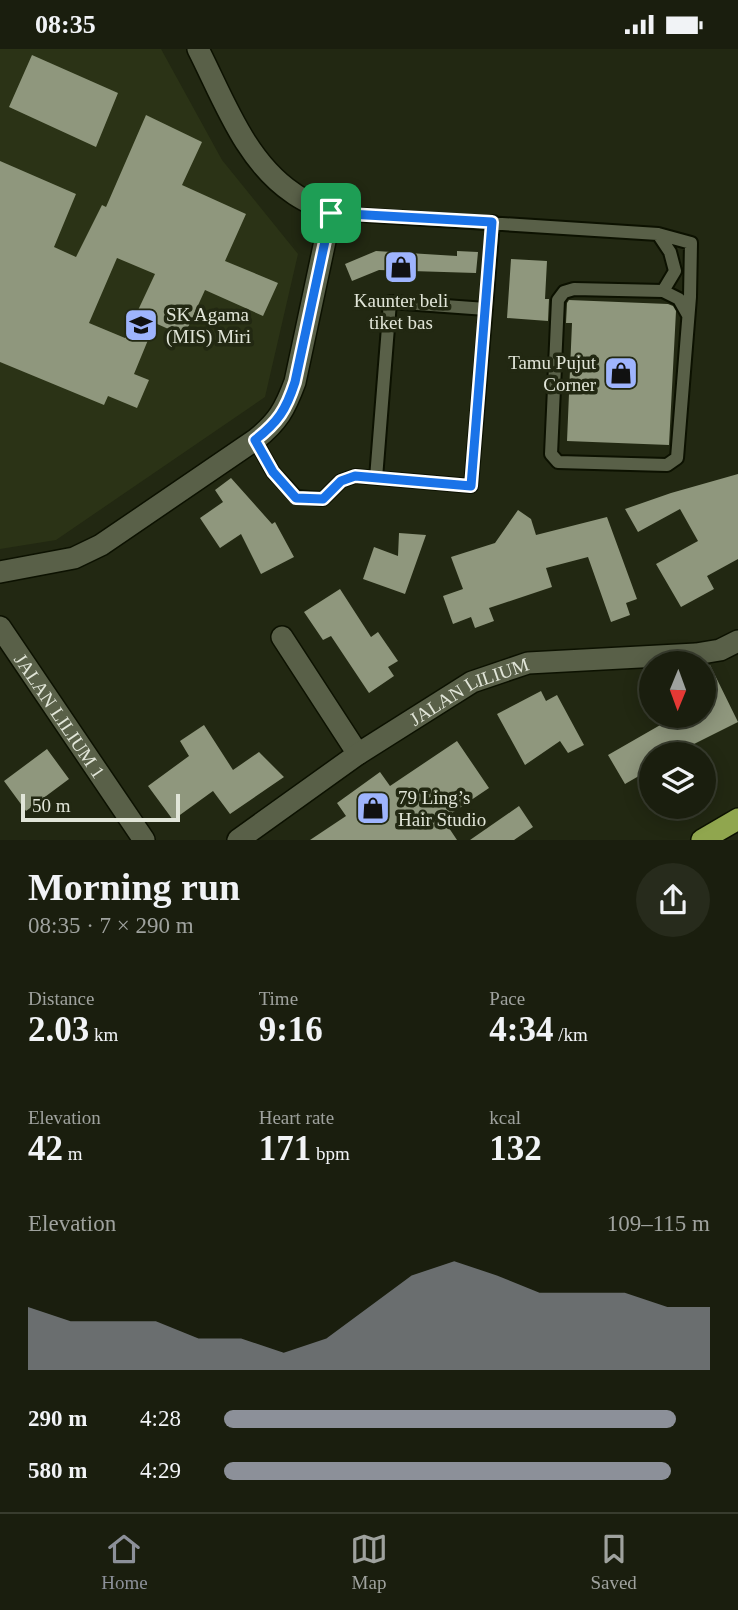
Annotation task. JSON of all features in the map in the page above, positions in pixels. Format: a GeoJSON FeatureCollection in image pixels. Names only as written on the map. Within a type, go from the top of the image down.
{"type":"FeatureCollection","features":[{"type":"Feature","properties":{"kind":"highway"},"geometry":{"type":"LineString","coordinates":[[702,840],[738,819]]}},
{"type":"Feature","properties":{"kind":"street"},"geometry":{"type":"LineString","coordinates":[[0,572],[74,558],[101,545],[255,440],[275,424],[288,403],[295,382],[331,213],[292,192],[268,171],[247,143],[203,51]]}},
{"type":"Feature","properties":{"kind":"street","name":"JALAN LILIUM 1"},"geometry":{"type":"LineString","coordinates":[[0,627],[144,840]]}},
{"type":"Feature","properties":{"kind":"street"},"geometry":{"type":"LineString","coordinates":[[282,637],[358,754]]}},
{"type":"Feature","properties":{"kind":"street","name":"JALAN LILIUM"},"geometry":{"type":"LineString","coordinates":[[238,840],[358,754],[472,682],[528,663],[696,654],[720,650],[738,641]]}},
{"type":"Feature","properties":{"kind":"lane"},"geometry":{"type":"LineString","coordinates":[[331,213],[658,235],[691,243],[688,315],[677,458],[667,465],[558,461],[553,459],[551,454],[558,300],[564,292],[574,289],[663,291],[679,299],[688,315]]}},
{"type":"Feature","properties":{"kind":"lane"},"geometry":{"type":"LineString","coordinates":[[255,440],[273,472],[296,498],[323,499],[341,481],[355,476],[471,486],[492,222]]}},
{"type":"Feature","properties":{"kind":"lane"},"geometry":{"type":"LineString","coordinates":[[658,235],[670,252],[675,271],[663,291]]}},
{"type":"Feature","properties":{"kind":"lane"},"geometry":{"type":"LineString","coordinates":[[376,478],[390,302],[486,309]]}},
{"type":"Feature","properties":{"kind":"shaded area","name":"SK Agama (MIS) Miri"},"geometry":{"type":"Polygon","coordinates":[[[0,49],[161,49],[222,160],[298,254],[265,397],[56,540],[0,549],[0,49]]]}},
{"type":"Feature","properties":{"kind":"building"},"geometry":{"type":"Polygon","coordinates":[[[32,55],[118,93],[96,147],[9,107],[32,55]]]}},
{"type":"Feature","properties":{"kind":"building"},"geometry":{"type":"Polygon","coordinates":[[[146,115],[202,142],[182,185],[246,214],[225,261],[278,283],[263,316],[205,290],[184,336],[155,323],[134,374],[149,380],[137,408],[108,396],[104,405],[0,362],[0,161],[76,194],[54,247],[76,257],[102,205],[106,207],[146,115]],[[117,258],[89,323],[125,338],[155,274],[117,258]]]}},
{"type":"Feature","properties":{"kind":"building","name":"Kaunter beli tiket bas"},"geometry":{"type":"Polygon","coordinates":[[[376,251],[457,256],[457,251],[478,252],[476,273],[379,270],[352,281],[345,264],[376,251]]]}},
{"type":"Feature","properties":{"kind":"building"},"geometry":{"type":"Polygon","coordinates":[[[511,259],[547,261],[545,299],[549,299],[548,321],[507,318],[511,259]]]}},
{"type":"Feature","properties":{"kind":"building","name":"Tamu Pujut Corner"},"geometry":{"type":"Polygon","coordinates":[[[569,300],[673,306],[676,311],[669,445],[567,441],[572,323],[566,323],[569,300]]]}},
{"type":"Feature","properties":{"kind":"building"},"geometry":{"type":"Polygon","coordinates":[[[738,474],[738,559],[707,576],[714,589],[681,607],[656,564],[698,541],[680,509],[638,532],[625,509],[738,474]]]}},
{"type":"Feature","properties":{"kind":"building"},"geometry":{"type":"Polygon","coordinates":[[[231,478],[272,524],[275,522],[294,557],[261,574],[241,534],[220,548],[200,518],[223,502],[215,490],[231,478]]]}},
{"type":"Feature","properties":{"kind":"building"},"geometry":{"type":"Polygon","coordinates":[[[518,510],[531,519],[536,535],[607,517],[637,599],[626,603],[630,615],[611,622],[588,557],[546,568],[552,587],[489,608],[494,621],[475,628],[471,617],[453,624],[443,596],[463,589],[451,557],[495,543],[518,510]]]}},
{"type":"Feature","properties":{"kind":"building"},"geometry":{"type":"Polygon","coordinates":[[[399,533],[426,535],[405,594],[363,579],[374,547],[398,556],[399,533]]]}},
{"type":"Feature","properties":{"kind":"building"},"geometry":{"type":"Polygon","coordinates":[[[340,589],[371,637],[378,632],[398,661],[388,667],[394,676],[369,693],[331,636],[323,640],[304,612],[340,589]]]}},
{"type":"Feature","properties":{"kind":"building"},"geometry":{"type":"Polygon","coordinates":[[[716,677],[738,722],[698,742],[639,742],[639,776],[625,784],[608,755],[655,728],[716,728],[716,677]]]}},
{"type":"Feature","properties":{"kind":"building"},"geometry":{"type":"Polygon","coordinates":[[[541,691],[546,701],[557,695],[584,745],[568,753],[560,741],[525,765],[497,714],[541,691]]]}},
{"type":"Feature","properties":{"kind":"building"},"geometry":{"type":"Polygon","coordinates":[[[204,725],[233,770],[259,752],[284,777],[230,814],[213,791],[173,820],[148,786],[189,756],[180,741],[204,725]]]}},
{"type":"Feature","properties":{"kind":"building"},"geometry":{"type":"Polygon","coordinates":[[[457,741],[489,788],[443,819],[457,840],[310,840],[346,816],[337,803],[380,772],[390,786],[457,741]]]}},
{"type":"Feature","properties":{"kind":"building"},"geometry":{"type":"Polygon","coordinates":[[[47,749],[69,779],[26,811],[4,781],[47,749]]]}},
{"type":"Feature","properties":{"kind":"building"},"geometry":{"type":"Polygon","coordinates":[[[519,806],[533,827],[514,840],[470,840],[519,806]]]}},
{"type":"Feature","properties":{"kind":"place","name":"Kaunter beli tiket bas"},"geometry":{"type":"Point","coordinates":[401,267]}},
{"type":"Feature","properties":{"kind":"place","name":"SK Agama (MIS) Miri"},"geometry":{"type":"Point","coordinates":[141,325]}},
{"type":"Feature","properties":{"kind":"place","name":"Tamu Pujut Corner"},"geometry":{"type":"Point","coordinates":[621,373]}},
{"type":"Feature","properties":{"kind":"place","name":"79 Ling’s Hair Studio"},"geometry":{"type":"Point","coordinates":[373,808]}},
{"type":"Feature","properties":{"kind":"route"},"geometry":{"type":"LineString","coordinates":[[331,213],[492,222],[471,486],[355,476],[341,481],[323,499],[296,498],[273,472],[255,440],[275,424],[288,403],[295,382],[331,213]]}}]}
